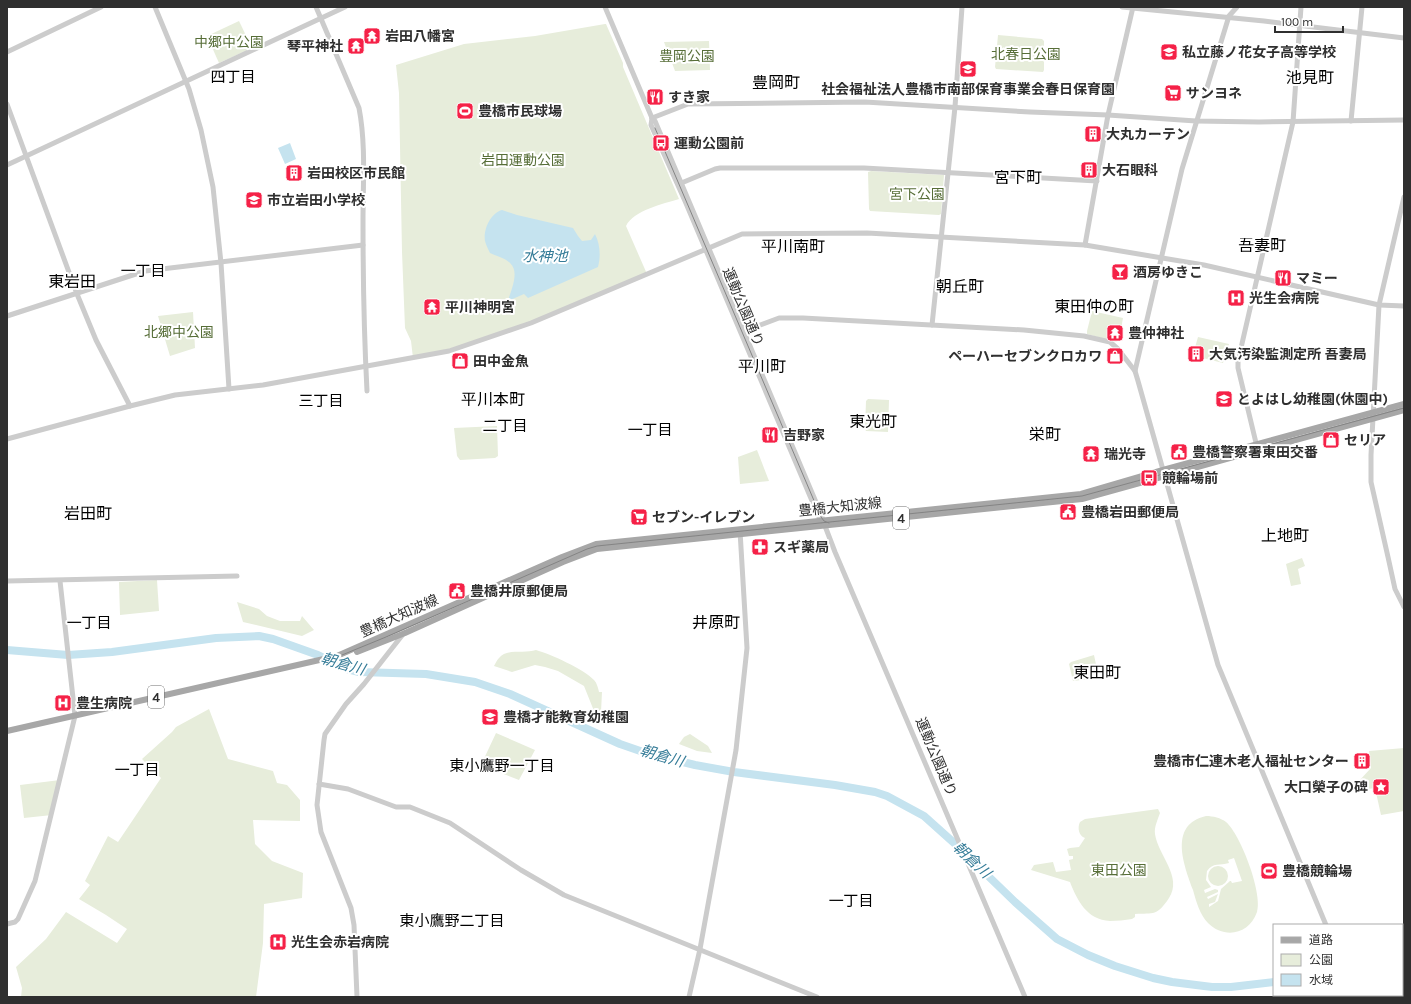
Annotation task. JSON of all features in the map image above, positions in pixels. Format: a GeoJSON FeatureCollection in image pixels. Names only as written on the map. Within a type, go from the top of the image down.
{"type":"FeatureCollection","features":[{"type":"Feature","properties":{"kind":"main road","name":"豊橋大知波線"},"geometry":{"type":"LineString","coordinates":[[337,656],[346,656],[405,632],[588,552],[614,547],[823,522],[1071,501],[1082,499],[1164,473],[1373,415],[1404,404]]}},
{"type":"Feature","properties":{"kind":"main road","name":"豊橋大知波線"},"geometry":{"type":"LineString","coordinates":[[1373,415],[1404,410]]}},
{"type":"Feature","properties":{"kind":"main road","name":"豊橋大知波線"},"geometry":{"type":"LineString","coordinates":[[7,731],[337,656],[586,546],[598,543],[740,532]]}},
{"type":"Feature","properties":{"kind":"street"},"geometry":{"type":"LineString","coordinates":[[7,52],[101,7]]}},
{"type":"Feature","properties":{"kind":"street"},"geometry":{"type":"LineString","coordinates":[[155,7],[186,81],[201,130],[213,187],[229,388]]}},
{"type":"Feature","properties":{"kind":"street"},"geometry":{"type":"LineString","coordinates":[[316,7],[359,108],[362,121],[363,318],[367,391]]}},
{"type":"Feature","properties":{"kind":"street"},"geometry":{"type":"LineString","coordinates":[[7,165],[345,7]]}},
{"type":"Feature","properties":{"kind":"street","name":"運動公園通り"},"geometry":{"type":"LineString","coordinates":[[605,7],[652,118],[656,122],[707,249],[1025,997]]}},
{"type":"Feature","properties":{"kind":"street"},"geometry":{"type":"LineString","coordinates":[[932,325],[955,107],[962,7]]}},
{"type":"Feature","properties":{"kind":"street"},"geometry":{"type":"LineString","coordinates":[[1122,7],[1300,25],[1404,38]]}},
{"type":"Feature","properties":{"kind":"street"},"geometry":{"type":"LineString","coordinates":[[1085,245],[1108,115],[1133,7]]}},
{"type":"Feature","properties":{"kind":"street"},"geometry":{"type":"LineString","coordinates":[[1135,371],[1182,169],[1229,18],[1237,7]]}},
{"type":"Feature","properties":{"kind":"street"},"geometry":{"type":"LineString","coordinates":[[1257,448],[1238,368],[1293,122],[1301,7]]}},
{"type":"Feature","properties":{"kind":"street"},"geometry":{"type":"LineString","coordinates":[[1352,121],[1362,7]]}},
{"type":"Feature","properties":{"kind":"street"},"geometry":{"type":"LineString","coordinates":[[652,118],[688,104],[866,102],[1196,121],[1293,122],[1404,120]]}},
{"type":"Feature","properties":{"kind":"street"},"geometry":{"type":"LineString","coordinates":[[7,104],[96,340],[130,406]]}},
{"type":"Feature","properties":{"kind":"street"},"geometry":{"type":"LineString","coordinates":[[680,184],[720,168],[864,168],[1097,180]]}},
{"type":"Feature","properties":{"kind":"street"},"geometry":{"type":"LineString","coordinates":[[1404,197],[1379,305],[1371,455],[1371,482],[1395,589],[1404,607]]}},
{"type":"Feature","properties":{"kind":"street"},"geometry":{"type":"LineString","coordinates":[[7,439],[175,395],[263,385],[449,351],[532,323],[742,234],[867,233],[1085,245],[1213,267],[1379,305],[1404,306]]}},
{"type":"Feature","properties":{"kind":"street"},"geometry":{"type":"LineString","coordinates":[[7,316],[145,271],[363,245]]}},
{"type":"Feature","properties":{"kind":"street","name":"運動公園通り"},"geometry":{"type":"LineString","coordinates":[[707,249],[744,331],[823,522]]}},
{"type":"Feature","properties":{"kind":"street"},"geometry":{"type":"LineString","coordinates":[[744,331],[778,318],[803,318],[1024,330],[1084,336],[1110,342],[1118,349],[1135,371],[1218,665],[1326,924]]}},
{"type":"Feature","properties":{"kind":"street"},"geometry":{"type":"LineString","coordinates":[[689,997],[700,949],[734,761],[747,648],[740,532]]}},
{"type":"Feature","properties":{"kind":"street"},"geometry":{"type":"LineString","coordinates":[[7,581],[237,576]]}},
{"type":"Feature","properties":{"kind":"street"},"geometry":{"type":"LineString","coordinates":[[7,924],[15,922],[18,919],[35,881],[75,716],[60,580]]}},
{"type":"Feature","properties":{"kind":"street"},"geometry":{"type":"LineString","coordinates":[[357,997],[354,925],[351,908],[321,832],[317,805],[325,734],[346,704],[364,684],[405,632]]}},
{"type":"Feature","properties":{"kind":"street"},"geometry":{"type":"LineString","coordinates":[[319,784],[348,789],[396,807],[410,807],[450,823],[521,870],[564,895],[817,997]]}},
{"type":"Feature","properties":{"kind":"green space","name":"中郷中公園"},"geometry":{"type":"Polygon","coordinates":[[[239,21],[252,48],[219,63],[207,36],[239,21]]]}},
{"type":"Feature","properties":{"kind":"green space","name":"岩田運動公園"},"geometry":{"type":"Polygon","coordinates":[[[606,24],[679,199],[642,212],[630,220],[626,226],[647,274],[487,339],[413,358],[411,341],[405,328],[399,93],[396,65],[464,44],[535,36],[606,24]]]}},
{"type":"Feature","properties":{"kind":"green space","name":"北春日公園"},"geometry":{"type":"Polygon","coordinates":[[[998,35],[1042,39],[1044,41],[1043,72],[996,69],[998,35]]]}},
{"type":"Feature","properties":{"kind":"green space","name":"豊岡公園"},"geometry":{"type":"Polygon","coordinates":[[[709,41],[710,70],[675,71],[664,42],[709,41]]]}},
{"type":"Feature","properties":{"kind":"green space","name":"宮下公園"},"geometry":{"type":"Polygon","coordinates":[[[868,172],[944,175],[941,214],[870,211],[868,172]]]}},
{"type":"Feature","properties":{"kind":"green space"},"geometry":{"type":"Polygon","coordinates":[[[1092,311],[1123,318],[1119,340],[1116,342],[1087,334],[1092,311]]]}},
{"type":"Feature","properties":{"kind":"green space","name":"北郷中公園"},"geometry":{"type":"Polygon","coordinates":[[[193,312],[195,348],[170,356],[158,316],[193,312]]]}},
{"type":"Feature","properties":{"kind":"green space"},"geometry":{"type":"Polygon","coordinates":[[[1198,337],[1229,344],[1223,363],[1199,357],[1200,352],[1194,351],[1198,337]]]}},
{"type":"Feature","properties":{"kind":"green space"},"geometry":{"type":"Polygon","coordinates":[[[868,399],[889,400],[888,432],[866,431],[866,401],[868,399]]]}},
{"type":"Feature","properties":{"kind":"green space"},"geometry":{"type":"Polygon","coordinates":[[[497,426],[498,456],[495,458],[460,460],[457,456],[454,428],[497,426]]]}},
{"type":"Feature","properties":{"kind":"green space"},"geometry":{"type":"Polygon","coordinates":[[[757,450],[769,481],[740,484],[738,457],[757,450]]]}},
{"type":"Feature","properties":{"kind":"green space"},"geometry":{"type":"Polygon","coordinates":[[[1302,558],[1305,566],[1298,569],[1301,584],[1291,586],[1286,564],[1302,558]]]}},
{"type":"Feature","properties":{"kind":"green space"},"geometry":{"type":"Polygon","coordinates":[[[157,580],[159,611],[120,615],[119,582],[157,580]]]}},
{"type":"Feature","properties":{"kind":"green space"},"geometry":{"type":"Polygon","coordinates":[[[237,602],[259,609],[267,616],[280,621],[300,621],[302,616],[314,630],[302,636],[243,622],[237,602]]]}},
{"type":"Feature","properties":{"kind":"green space"},"geometry":{"type":"Polygon","coordinates":[[[536,650],[558,658],[583,671],[594,680],[597,684],[599,692],[602,692],[601,712],[599,713],[594,711],[584,686],[558,671],[535,665],[512,672],[494,666],[502,655],[507,653],[536,650]]]}},
{"type":"Feature","properties":{"kind":"green space"},"geometry":{"type":"Polygon","coordinates":[[[1094,655],[1099,678],[1073,681],[1069,664],[1071,662],[1094,655]]]}},
{"type":"Feature","properties":{"kind":"green space"},"geometry":{"type":"Polygon","coordinates":[[[209,709],[228,759],[273,771],[277,783],[287,785],[300,800],[300,821],[253,820],[255,844],[272,861],[303,873],[302,898],[264,904],[263,943],[256,997],[21,997],[22,988],[16,967],[46,939],[66,912],[117,943],[127,929],[79,899],[90,885],[85,881],[108,836],[118,842],[161,778],[142,759],[176,727],[209,709]]]}},
{"type":"Feature","properties":{"kind":"green space"},"geometry":{"type":"Polygon","coordinates":[[[496,733],[535,750],[519,780],[481,765],[496,733]]]}},
{"type":"Feature","properties":{"kind":"green space"},"geometry":{"type":"Polygon","coordinates":[[[690,734],[708,746],[712,753],[697,751],[679,744],[684,737],[690,734]]]}},
{"type":"Feature","properties":{"kind":"green space"},"geometry":{"type":"Polygon","coordinates":[[[1404,748],[1404,811],[1381,815],[1375,788],[1361,790],[1359,781],[1371,768],[1369,751],[1404,748]]]}},
{"type":"Feature","properties":{"kind":"green space"},"geometry":{"type":"Polygon","coordinates":[[[60,780],[52,815],[24,818],[20,785],[60,780]]]}},
{"type":"Feature","properties":{"kind":"green space","name":"東田公園"},"geometry":{"type":"Polygon","coordinates":[[[1158,809],[1160,813],[1155,834],[1160,850],[1172,874],[1173,890],[1169,898],[1158,911],[1147,914],[1135,914],[1135,917],[1132,919],[1113,921],[1102,920],[1089,913],[1084,908],[1076,896],[1070,882],[1031,870],[1034,865],[1053,862],[1056,872],[1071,870],[1069,860],[1073,859],[1073,856],[1069,856],[1067,849],[1079,847],[1085,838],[1080,834],[1079,827],[1080,822],[1085,819],[1158,809]]]}},
{"type":"Feature","properties":{"kind":"green space"},"geometry":{"type":"Polygon","coordinates":[[[1206,816],[1211,816],[1226,822],[1232,829],[1244,851],[1254,879],[1258,903],[1257,912],[1253,920],[1242,930],[1228,933],[1214,928],[1205,920],[1199,908],[1186,869],[1182,847],[1183,837],[1187,828],[1194,821],[1206,816]],[[1234,858],[1228,860],[1229,863],[1214,865],[1209,868],[1207,871],[1206,880],[1211,887],[1204,890],[1205,893],[1215,889],[1218,890],[1218,892],[1207,897],[1208,899],[1218,894],[1215,902],[1209,904],[1209,907],[1218,901],[1221,889],[1230,881],[1232,883],[1242,881],[1234,858]]]}},
{"type":"Feature","properties":{"kind":"green space"},"geometry":{"type":"Polygon","coordinates":[[[1218,866],[1225,869],[1228,876],[1225,883],[1218,886],[1211,883],[1208,876],[1211,869],[1218,866]]]}},
{"type":"Feature","properties":{"kind":"water"},"geometry":{"type":"Polygon","coordinates":[[[290,143],[296,159],[285,164],[278,148],[290,143]]]}},
{"type":"Feature","properties":{"kind":"water","name":"水神池"},"geometry":{"type":"Polygon","coordinates":[[[502,210],[573,228],[582,241],[591,240],[595,234],[600,250],[598,267],[528,298],[524,294],[508,301],[515,276],[513,267],[506,260],[490,253],[485,241],[485,232],[491,218],[494,214],[502,210]]]}},
{"type":"Feature","properties":{"kind":"waterway","name":"朝倉川"},"geometry":{"type":"LineString","coordinates":[[7,650],[68,655],[112,652],[216,638],[259,636],[273,639],[318,655],[347,669],[359,672],[426,674],[475,682],[510,694],[620,744],[646,753],[695,765],[734,772],[835,785],[875,792],[887,796],[924,816],[1015,902],[1057,939],[1088,955],[1115,966],[1153,978],[1212,987],[1231,987],[1273,982]]}},
{"type":"Feature","properties":{"kind":"tram line"},"geometry":{"type":"LineString","coordinates":[[655,128],[821,517],[824,521],[829,523]]}},
{"type":"Feature","properties":{"kind":"tram line"},"geometry":{"type":"LineString","coordinates":[[342,655],[597,546],[1082,496],[1404,408]]}},
{"type":"Feature","properties":{"kind":"place","name":"岩田八幡宮"},"geometry":{"type":"Point","coordinates":[372,36]}},
{"type":"Feature","properties":{"kind":"place","name":"琴平神社"},"geometry":{"type":"Point","coordinates":[356,46]}},
{"type":"Feature","properties":{"kind":"place","name":"私立藤ノ花女子高等学校"},"geometry":{"type":"Point","coordinates":[1169,52]}},
{"type":"Feature","properties":{"kind":"place","name":"社会福祉法人豊橋市南部保育事業会春日保育園"},"geometry":{"type":"Point","coordinates":[968,69]}},
{"type":"Feature","properties":{"kind":"place","name":"サンヨネ"},"geometry":{"type":"Point","coordinates":[1173,93]}},
{"type":"Feature","properties":{"kind":"place","name":"すき家"},"geometry":{"type":"Point","coordinates":[655,97]}},
{"type":"Feature","properties":{"kind":"place","name":"豊橋市民球場"},"geometry":{"type":"Point","coordinates":[465,111]}},
{"type":"Feature","properties":{"kind":"place","name":"大丸カーテン"},"geometry":{"type":"Point","coordinates":[1093,134]}},
{"type":"Feature","properties":{"kind":"place","name":"運動公園前"},"geometry":{"type":"Point","coordinates":[661,143]}},
{"type":"Feature","properties":{"kind":"place","name":"大石眼科"},"geometry":{"type":"Point","coordinates":[1089,170]}},
{"type":"Feature","properties":{"kind":"place","name":"岩田校区市民館"},"geometry":{"type":"Point","coordinates":[294,173]}},
{"type":"Feature","properties":{"kind":"place","name":"市立岩田小学校"},"geometry":{"type":"Point","coordinates":[254,200]}},
{"type":"Feature","properties":{"kind":"place","name":"酒房ゆきこ"},"geometry":{"type":"Point","coordinates":[1120,272]}},
{"type":"Feature","properties":{"kind":"place","name":"マミー"},"geometry":{"type":"Point","coordinates":[1283,278]}},
{"type":"Feature","properties":{"kind":"place","name":"光生会病院"},"geometry":{"type":"Point","coordinates":[1236,298]}},
{"type":"Feature","properties":{"kind":"place","name":"平川神明宮"},"geometry":{"type":"Point","coordinates":[432,307]}},
{"type":"Feature","properties":{"kind":"place","name":"豊仲神社"},"geometry":{"type":"Point","coordinates":[1115,333]}},
{"type":"Feature","properties":{"kind":"place","name":"大気汚染監測定所 吾妻局"},"geometry":{"type":"Point","coordinates":[1196,354]}},
{"type":"Feature","properties":{"kind":"place","name":"ペーハーセブンクロカワ"},"geometry":{"type":"Point","coordinates":[1115,356]}},
{"type":"Feature","properties":{"kind":"place","name":"田中金魚"},"geometry":{"type":"Point","coordinates":[460,361]}},
{"type":"Feature","properties":{"kind":"place","name":"とよはし幼稚園(休園中)"},"geometry":{"type":"Point","coordinates":[1224,399]}},
{"type":"Feature","properties":{"kind":"place","name":"吉野家"},"geometry":{"type":"Point","coordinates":[770,435]}},
{"type":"Feature","properties":{"kind":"place","name":"セリア"},"geometry":{"type":"Point","coordinates":[1331,440]}},
{"type":"Feature","properties":{"kind":"place","name":"豊橋警察署東田交番"},"geometry":{"type":"Point","coordinates":[1179,452]}},
{"type":"Feature","properties":{"kind":"place","name":"瑞光寺"},"geometry":{"type":"Point","coordinates":[1091,454]}},
{"type":"Feature","properties":{"kind":"place","name":"競輪場前"},"geometry":{"type":"Point","coordinates":[1149,478]}},
{"type":"Feature","properties":{"kind":"place","name":"豊橋岩田郵便局"},"geometry":{"type":"Point","coordinates":[1068,512]}},
{"type":"Feature","properties":{"kind":"place","name":"セブン-イレブン"},"geometry":{"type":"Point","coordinates":[639,517]}},
{"type":"Feature","properties":{"kind":"place","name":"スギ薬局"},"geometry":{"type":"Point","coordinates":[760,547]}},
{"type":"Feature","properties":{"kind":"place","name":"豊橋井原郵便局"},"geometry":{"type":"Point","coordinates":[457,591]}},
{"type":"Feature","properties":{"kind":"place","name":"豊生病院"},"geometry":{"type":"Point","coordinates":[63,703]}},
{"type":"Feature","properties":{"kind":"place","name":"豊橋才能教育幼稚園"},"geometry":{"type":"Point","coordinates":[490,717]}},
{"type":"Feature","properties":{"kind":"place","name":"豊橋市仁連木老人福祉センター"},"geometry":{"type":"Point","coordinates":[1362,761]}},
{"type":"Feature","properties":{"kind":"place","name":"大口榮子の碑"},"geometry":{"type":"Point","coordinates":[1381,787]}},
{"type":"Feature","properties":{"kind":"place","name":"豊橋競輪場"},"geometry":{"type":"Point","coordinates":[1269,871]}},
{"type":"Feature","properties":{"kind":"place","name":"光生会赤岩病院"},"geometry":{"type":"Point","coordinates":[278,942]}},
{"type":"Feature","properties":{"kind":"district","name":"四丁目"},"geometry":{"type":"Point","coordinates":[233,77]}},
{"type":"Feature","properties":{"kind":"district","name":"池見町"},"geometry":{"type":"Point","coordinates":[1310,77]}},
{"type":"Feature","properties":{"kind":"district","name":"豊岡町"},"geometry":{"type":"Point","coordinates":[776,82]}},
{"type":"Feature","properties":{"kind":"district","name":"宮下町"},"geometry":{"type":"Point","coordinates":[1018,177]}},
{"type":"Feature","properties":{"kind":"district","name":"吾妻町"},"geometry":{"type":"Point","coordinates":[1262,245]}},
{"type":"Feature","properties":{"kind":"district","name":"平川南町"},"geometry":{"type":"Point","coordinates":[793,246]}},
{"type":"Feature","properties":{"kind":"district","name":"一丁目"},"geometry":{"type":"Point","coordinates":[143,271]}},
{"type":"Feature","properties":{"kind":"district","name":"東岩田"},"geometry":{"type":"Point","coordinates":[72,281]}},
{"type":"Feature","properties":{"kind":"district","name":"朝丘町"},"geometry":{"type":"Point","coordinates":[960,286]}},
{"type":"Feature","properties":{"kind":"district","name":"東田仲の町"},"geometry":{"type":"Point","coordinates":[1094,306]}},
{"type":"Feature","properties":{"kind":"district","name":"平川町"},"geometry":{"type":"Point","coordinates":[762,366]}},
{"type":"Feature","properties":{"kind":"district","name":"平川本町"},"geometry":{"type":"Point","coordinates":[493,399]}},
{"type":"Feature","properties":{"kind":"district","name":"三丁目"},"geometry":{"type":"Point","coordinates":[321,401]}},
{"type":"Feature","properties":{"kind":"district","name":"東光町"},"geometry":{"type":"Point","coordinates":[873,421]}},
{"type":"Feature","properties":{"kind":"district","name":"二丁目"},"geometry":{"type":"Point","coordinates":[505,426]}},
{"type":"Feature","properties":{"kind":"district","name":"一丁目"},"geometry":{"type":"Point","coordinates":[650,430]}},
{"type":"Feature","properties":{"kind":"district","name":"栄町"},"geometry":{"type":"Point","coordinates":[1045,434]}},
{"type":"Feature","properties":{"kind":"district","name":"岩田町"},"geometry":{"type":"Point","coordinates":[88,513]}},
{"type":"Feature","properties":{"kind":"district","name":"上地町"},"geometry":{"type":"Point","coordinates":[1285,535]}},
{"type":"Feature","properties":{"kind":"district","name":"井原町"},"geometry":{"type":"Point","coordinates":[716,622]}},
{"type":"Feature","properties":{"kind":"district","name":"一丁目"},"geometry":{"type":"Point","coordinates":[89,623]}},
{"type":"Feature","properties":{"kind":"district","name":"東田町"},"geometry":{"type":"Point","coordinates":[1097,672]}},
{"type":"Feature","properties":{"kind":"district","name":"東小鷹野一丁目"},"geometry":{"type":"Point","coordinates":[502,766]}},
{"type":"Feature","properties":{"kind":"district","name":"一丁目"},"geometry":{"type":"Point","coordinates":[137,770]}},
{"type":"Feature","properties":{"kind":"district","name":"一丁目"},"geometry":{"type":"Point","coordinates":[851,901]}},
{"type":"Feature","properties":{"kind":"district","name":"東小鷹野二丁目"},"geometry":{"type":"Point","coordinates":[452,921]}}]}
